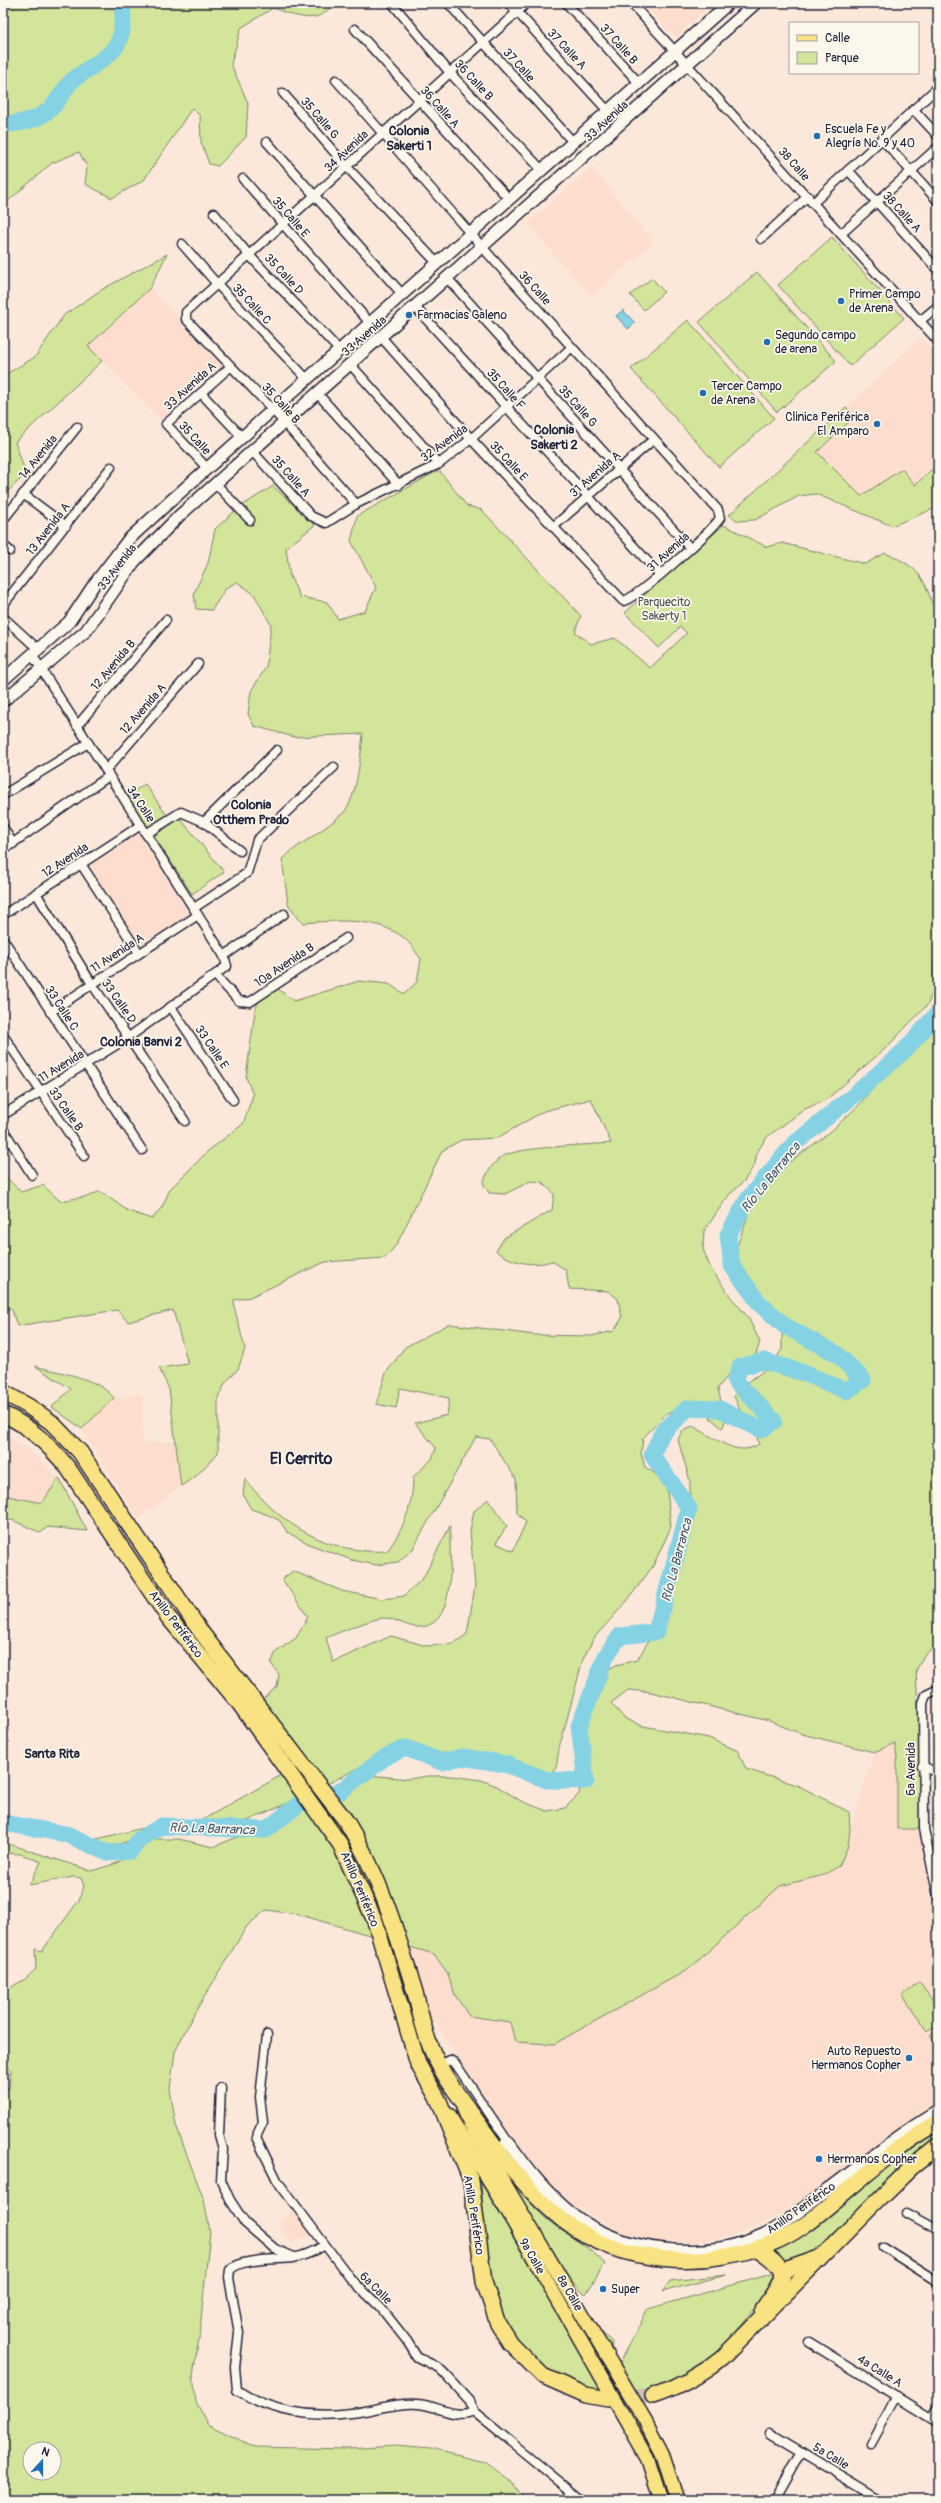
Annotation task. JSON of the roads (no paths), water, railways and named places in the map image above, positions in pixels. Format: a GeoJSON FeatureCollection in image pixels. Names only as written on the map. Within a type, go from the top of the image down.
{"type":"FeatureCollection","features":[{"type":"Feature","properties":{"kind":"highway","name":"Anillo Periférico"},"geometry":{"type":"LineString","coordinates":[[3,1392],[40,1414],[67,1437],[91,1467],[118,1512],[201,1632],[346,1821],[364,1850],[391,1915],[436,2059],[454,2089],[503,2146],[517,2176],[564,2221],[587,2235],[611,2246],[641,2255],[683,2260],[724,2257],[758,2249],[805,2226],[909,2142],[938,2123]]}},
{"type":"Feature","properties":{"kind":"highway","name":"Anillo Periférico"},"geometry":{"type":"LineString","coordinates":[[3,1414],[29,1429],[50,1446],[77,1479],[101,1518],[168,1617],[238,1703],[340,1844],[375,1921],[418,2064],[439,2101],[471,2182],[484,2282],[498,2324],[510,2343],[544,2376],[586,2395],[608,2399]]}},
{"type":"Feature","properties":{"kind":"highway"},"geometry":{"type":"LineString","coordinates":[[653,2396],[678,2388],[701,2376],[746,2335],[912,2167],[938,2146]]}},
{"type":"Feature","properties":{"kind":"highway"},"geometry":{"type":"LineString","coordinates":[[746,2335],[782,2280],[782,2271],[775,2261],[758,2249]]}},
{"type":"Feature","properties":{"kind":"highway"},"geometry":{"type":"LineString","coordinates":[[782,2271],[824,2256]]}},
{"type":"Feature","properties":{"kind":"main road","name":"8a Calle"},"geometry":{"type":"LineString","coordinates":[[454,2089],[474,2132],[645,2420],[663,2455],[677,2500]]}},
{"type":"Feature","properties":{"kind":"main road","name":"9a Calle"},"geometry":{"type":"LineString","coordinates":[[439,2101],[462,2134],[507,2211],[647,2457],[661,2500]]}},
{"type":"Feature","properties":{"kind":"street","name":"36 Calle B"},"geometry":{"type":"LineString","coordinates":[[392,3],[450,72],[542,170]]}},
{"type":"Feature","properties":{"kind":"street","name":"37 Calle"},"geometry":{"type":"LineString","coordinates":[[448,3],[573,142]]}},
{"type":"Feature","properties":{"kind":"street","name":"37 Calle A"},"geometry":{"type":"LineString","coordinates":[[509,3],[608,111]]}},
{"type":"Feature","properties":{"kind":"street","name":"34 Avenida"},"geometry":{"type":"LineString","coordinates":[[186,319],[185,316],[187,309],[347,168],[382,134],[527,3]]}},
{"type":"Feature","properties":{"kind":"street","name":"37 Calle B"},"geometry":{"type":"LineString","coordinates":[[566,3],[639,83]]}},
{"type":"Feature","properties":{"kind":"street","name":"38 Calle"},"geometry":{"type":"LineString","coordinates":[[631,3],[676,50],[938,341]]}},
{"type":"Feature","properties":{"kind":"street","name":"33 Avenida"},"geometry":{"type":"LineString","coordinates":[[3,680],[70,622],[95,583],[128,540],[306,379],[729,3]]}},
{"type":"Feature","properties":{"kind":"street","name":"33 Avenida"},"geometry":{"type":"LineString","coordinates":[[3,701],[42,670],[86,631],[134,562],[216,484],[416,308],[756,3]]}},
{"type":"Feature","properties":{"kind":"street","name":"36 Calle A"},"geometry":{"type":"LineString","coordinates":[[355,29],[509,199]]}},
{"type":"Feature","properties":{"kind":"street","name":"36 Calle"},"geometry":{"type":"LineString","coordinates":[[336,80],[483,248],[718,510]]}},
{"type":"Feature","properties":{"kind":"street"},"geometry":{"type":"LineString","coordinates":[[760,239],[848,170],[938,87]]}},
{"type":"Feature","properties":{"kind":"street","name":"35 Calle G"},"geometry":{"type":"LineString","coordinates":[[283,93],[347,168],[437,263]]}},
{"type":"Feature","properties":{"kind":"street"},"geometry":{"type":"LineString","coordinates":[[914,110],[938,136]]}},
{"type":"Feature","properties":{"kind":"street"},"geometry":{"type":"LineString","coordinates":[[882,139],[938,201]]}},
{"type":"Feature","properties":{"kind":"street"},"geometry":{"type":"LineString","coordinates":[[268,142],[314,196],[402,294]]}},
{"type":"Feature","properties":{"kind":"street"},"geometry":{"type":"LineString","coordinates":[[841,234],[938,147]]}},
{"type":"Feature","properties":{"kind":"street","name":"38 Calle A"},"geometry":{"type":"LineString","coordinates":[[848,170],[938,270]]}},
{"type":"Feature","properties":{"kind":"street","name":"35 Calle E"},"geometry":{"type":"LineString","coordinates":[[243,179],[370,323]]}},
{"type":"Feature","properties":{"kind":"street","name":"35 Calle D"},"geometry":{"type":"LineString","coordinates":[[214,213],[249,254],[339,350]]}},
{"type":"Feature","properties":{"kind":"street","name":"35 Calle C"},"geometry":{"type":"LineString","coordinates":[[182,244],[217,284],[306,379]]}},
{"type":"Feature","properties":{"kind":"street","name":"35 Calle G"},"geometry":{"type":"LineString","coordinates":[[448,279],[690,548]]}},
{"type":"Feature","properties":{"kind":"street"},"geometry":{"type":"LineString","coordinates":[[920,321],[938,306]]}},
{"type":"Feature","properties":{"kind":"street","name":"35 Calle F"},"geometry":{"type":"LineString","coordinates":[[416,308],[588,498],[660,575]]}},
{"type":"Feature","properties":{"kind":"street","name":"35 Calle B"},"geometry":{"type":"LineString","coordinates":[[186,319],[230,367],[273,410],[356,504]]}},
{"type":"Feature","properties":{"kind":"street","name":"35 Calle E"},"geometry":{"type":"LineString","coordinates":[[382,338],[471,438],[620,599]]}},
{"type":"Feature","properties":{"kind":"street","name":"32 Avenida"},"geometry":{"type":"LineString","coordinates":[[311,516],[326,523],[356,504],[399,485],[439,464],[471,438],[572,347]]}},
{"type":"Feature","properties":{"kind":"street"},"geometry":{"type":"LineString","coordinates":[[351,365],[439,464]]}},
{"type":"Feature","properties":{"kind":"street","name":"33 Avenida A"},"geometry":{"type":"LineString","coordinates":[[166,424],[230,367]]}},
{"type":"Feature","properties":{"kind":"street"},"geometry":{"type":"LineString","coordinates":[[201,393],[242,437]]}},
{"type":"Feature","properties":{"kind":"street"},"geometry":{"type":"LineString","coordinates":[[318,394],[399,485]]}},
{"type":"Feature","properties":{"kind":"street","name":"35 Calle"},"geometry":{"type":"LineString","coordinates":[[166,424],[207,468]]}},
{"type":"Feature","properties":{"kind":"street","name":"14 Avenida"},"geometry":{"type":"LineString","coordinates":[[3,520],[77,427]]}},
{"type":"Feature","properties":{"kind":"street","name":"31 Avenida A"},"geometry":{"type":"LineString","coordinates":[[553,527],[654,440]]}},
{"type":"Feature","properties":{"kind":"street","name":"35 Calle A"},"geometry":{"type":"LineString","coordinates":[[253,452],[311,516]]}},
{"type":"Feature","properties":{"kind":"street","name":"13 Avenida A"},"geometry":{"type":"LineString","coordinates":[[3,605],[111,467]]}},
{"type":"Feature","properties":{"kind":"street"},"geometry":{"type":"LineString","coordinates":[[216,484],[250,520]]}},
{"type":"Feature","properties":{"kind":"street"},"geometry":{"type":"LineString","coordinates":[[24,494],[66,526]]}},
{"type":"Feature","properties":{"kind":"street","name":"31 Avenida"},"geometry":{"type":"LineString","coordinates":[[620,599],[627,601],[660,575],[690,548],[718,522],[721,513],[718,510]]}},
{"type":"Feature","properties":{"kind":"street"},"geometry":{"type":"LineString","coordinates":[[3,545],[10,551]]}},
{"type":"Feature","properties":{"kind":"street","name":"34 Calle"},"geometry":{"type":"LineString","coordinates":[[3,617],[36,653],[42,670],[224,956],[227,966]]}},
{"type":"Feature","properties":{"kind":"street","name":"12 Avenida B"},"geometry":{"type":"LineString","coordinates":[[77,726],[166,620]]}},
{"type":"Feature","properties":{"kind":"street","name":"12 Avenida A"},"geometry":{"type":"LineString","coordinates":[[3,850],[107,773],[198,664]]}},
{"type":"Feature","properties":{"kind":"street"},"geometry":{"type":"LineString","coordinates":[[3,796],[88,743]]}},
{"type":"Feature","properties":{"kind":"street"},"geometry":{"type":"LineString","coordinates":[[204,822],[277,750]]}},
{"type":"Feature","properties":{"kind":"street","name":"11 Avenida A"},"geometry":{"type":"LineString","coordinates":[[50,1012],[139,953],[247,873],[257,840],[334,767]]}},
{"type":"Feature","properties":{"kind":"street"},"geometry":{"type":"LineString","coordinates":[[146,834],[178,813],[187,814],[204,822],[240,851]]}},
{"type":"Feature","properties":{"kind":"street","name":"12 Avenida"},"geometry":{"type":"LineString","coordinates":[[3,915],[140,825]]}},
{"type":"Feature","properties":{"kind":"street"},"geometry":{"type":"LineString","coordinates":[[3,827],[13,844]]}},
{"type":"Feature","properties":{"kind":"street"},"geometry":{"type":"LineString","coordinates":[[81,864],[139,953]]}},
{"type":"Feature","properties":{"kind":"street","name":"33 Calle D"},"geometry":{"type":"LineString","coordinates":[[36,893],[92,984],[185,1122]]}},
{"type":"Feature","properties":{"kind":"street"},"geometry":{"type":"LineString","coordinates":[[224,956],[284,914]]}},
{"type":"Feature","properties":{"kind":"street","name":"10a Avenida B"},"geometry":{"type":"LineString","coordinates":[[215,975],[239,1001],[250,1002],[346,938]]}},
{"type":"Feature","properties":{"kind":"street","name":"33 Calle C"},"geometry":{"type":"LineString","coordinates":[[3,939],[85,1066],[142,1150]]}},
{"type":"Feature","properties":{"kind":"street","name":"11 Avenida"},"geometry":{"type":"LineString","coordinates":[[3,1115],[85,1066],[129,1037],[227,966]]}},
{"type":"Feature","properties":{"kind":"street","name":"33 Calle E"},"geometry":{"type":"LineString","coordinates":[[171,1007],[233,1100]]}},
{"type":"Feature","properties":{"kind":"street","name":"33 Calle B"},"geometry":{"type":"LineString","coordinates":[[3,1035],[84,1156]]}},
{"type":"Feature","properties":{"kind":"street"},"geometry":{"type":"LineString","coordinates":[[3,1129],[32,1174]]}},
{"type":"Feature","properties":{"kind":"street","name":"6a Avenida"},"geometry":{"type":"LineString","coordinates":[[938,1689],[926,1696],[923,1704],[922,1766],[924,1829],[934,1859],[938,1897]]}},
{"type":"Feature","properties":{"kind":"street"},"geometry":{"type":"LineString","coordinates":[[922,1766],[938,1773]]}},
{"type":"Feature","properties":{"kind":"street","name":"6a Calle"},"geometry":{"type":"LineString","coordinates":[[267,2035],[260,2097],[263,2122],[256,2137],[278,2182],[350,2278],[381,2308],[417,2356],[440,2368],[470,2401],[474,2411],[582,2500]]}},
{"type":"Feature","properties":{"kind":"street","name":"Anillo Periférico"},"geometry":{"type":"LineString","coordinates":[[436,2059],[450,2060],[455,2063],[503,2146],[571,2213],[588,2224],[615,2237],[640,2244],[691,2250],[733,2245],[768,2232],[902,2134],[938,2111]]}},
{"type":"Feature","properties":{"kind":"street"},"geometry":{"type":"LineString","coordinates":[[221,2088],[219,2135],[223,2149],[221,2180],[230,2200],[245,2224],[275,2249],[294,2258]]}},
{"type":"Feature","properties":{"kind":"street"},"geometry":{"type":"LineString","coordinates":[[907,2212],[938,2230]]}},
{"type":"Feature","properties":{"kind":"street"},"geometry":{"type":"LineString","coordinates":[[325,2245],[312,2253],[294,2258],[241,2263],[230,2270],[229,2278],[239,2333],[235,2368],[237,2390],[257,2402],[291,2412],[321,2415],[351,2414],[402,2404],[418,2404],[457,2414],[464,2414],[474,2411]]}},
{"type":"Feature","properties":{"kind":"street"},"geometry":{"type":"LineString","coordinates":[[883,2247],[938,2282]]}},
{"type":"Feature","properties":{"kind":"street","name":"4a Calle A"},"geometry":{"type":"LineString","coordinates":[[809,2342],[935,2420]]}},
{"type":"Feature","properties":{"kind":"street"},"geometry":{"type":"LineString","coordinates":[[871,2444],[897,2396]]}},
{"type":"Feature","properties":{"kind":"street"},"geometry":{"type":"LineString","coordinates":[[935,2420],[938,2408]]}},
{"type":"Feature","properties":{"kind":"street","name":"5a Calle"},"geometry":{"type":"LineString","coordinates":[[770,2433],[881,2500]]}},
{"type":"Feature","properties":{"kind":"street"},"geometry":{"type":"LineString","coordinates":[[774,2500],[801,2452]]}},
{"type":"Feature","properties":{"kind":"water"},"geometry":{"type":"Polygon","coordinates":[[[623,310],[635,323],[628,329],[616,316],[623,310]]]}},
{"type":"Feature","properties":{"kind":"waterway"},"geometry":{"type":"LineString","coordinates":[[3,125],[27,121],[44,114],[53,107],[67,86],[74,79],[106,57],[113,50],[122,32],[122,3]]}},
{"type":"Feature","properties":{"kind":"waterway","name":"Río La Barranca"},"geometry":{"type":"LineString","coordinates":[[3,1823],[66,1834],[108,1853],[130,1851],[140,1839],[162,1826],[266,1830],[303,1801],[339,1792],[387,1756],[406,1748],[442,1762],[462,1757],[505,1764],[547,1780],[586,1781],[579,1726],[606,1656],[620,1636],[656,1632],[689,1508],[652,1455],[662,1433],[688,1408],[720,1409],[761,1430],[774,1421],[735,1381],[740,1367],[764,1361],[804,1373],[846,1391],[863,1380],[837,1354],[785,1326],[760,1304],[732,1266],[728,1235],[748,1199],[793,1145],[853,1096],[905,1050],[938,1013]]}},
{"type":"Feature","properties":{"kind":"tunnel"},"geometry":{"type":"LineString","coordinates":[[608,2399],[653,2396]]}},
{"type":"Feature","properties":{"kind":"place","name":"Escuela Fe y Alegría No. 9 y 40"},"geometry":{"type":"Point","coordinates":[817,136]}},
{"type":"Feature","properties":{"kind":"place","name":"Primer Campo de Arena"},"geometry":{"type":"Point","coordinates":[841,301]}},
{"type":"Feature","properties":{"kind":"place","name":"Farmacias Galeno"},"geometry":{"type":"Point","coordinates":[409,315]}},
{"type":"Feature","properties":{"kind":"place","name":"Segundo campo de arena"},"geometry":{"type":"Point","coordinates":[767,342]}},
{"type":"Feature","properties":{"kind":"place","name":"Tercer Campo de Arena"},"geometry":{"type":"Point","coordinates":[703,393]}},
{"type":"Feature","properties":{"kind":"place","name":"Clinica Periférica El Amparo"},"geometry":{"type":"Point","coordinates":[877,424]}},
{"type":"Feature","properties":{"kind":"place","name":"Auto Repuesto Hermanos Copher"},"geometry":{"type":"Point","coordinates":[909,2058]}},
{"type":"Feature","properties":{"kind":"place","name":"Hermanos Copher"},"geometry":{"type":"Point","coordinates":[819,2159]}},
{"type":"Feature","properties":{"kind":"place","name":"Super"},"geometry":{"type":"Point","coordinates":[603,2289]}},
{"type":"Feature","properties":{"kind":"district","name":"Colonia Sakerti 1"},"geometry":{"type":"Point","coordinates":[409,138]}},
{"type":"Feature","properties":{"kind":"district","name":"Colonia Sakerti 2"},"geometry":{"type":"Point","coordinates":[554,436]}},
{"type":"Feature","properties":{"kind":"district","name":"Colonia Otthem Prado"},"geometry":{"type":"Point","coordinates":[251,812]}},
{"type":"Feature","properties":{"kind":"district","name":"Colonia Banvi 2"},"geometry":{"type":"Point","coordinates":[141,1041]}},
{"type":"Feature","properties":{"kind":"district","name":"El Cerrito"},"geometry":{"type":"Point","coordinates":[301,1458]}},
{"type":"Feature","properties":{"kind":"district","name":"Santa Rita"},"geometry":{"type":"Point","coordinates":[52,1753]}},
{"type":"Feature","properties":{"kind":"park label","name":"Parquecito Sakerty 1"},"geometry":{"type":"Point","coordinates":[664,609]}}]}
